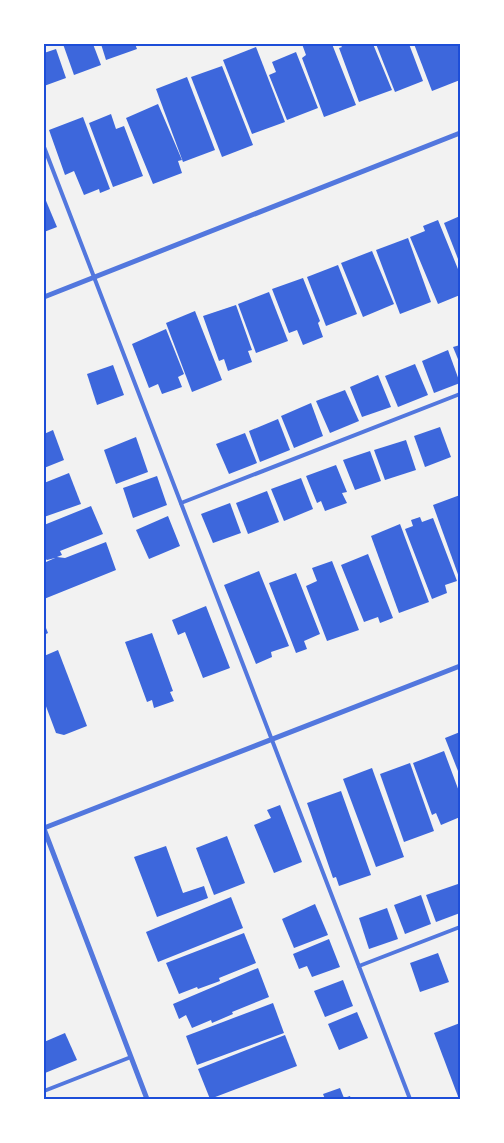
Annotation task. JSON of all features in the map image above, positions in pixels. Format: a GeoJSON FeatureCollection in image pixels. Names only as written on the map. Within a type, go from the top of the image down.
{"type":"FeatureCollection","features":[{"type":"Feature","properties":{"kind":"street"},"geometry":{"type":"LineString","coordinates":[[44,297],[460,133]]}},
{"type":"Feature","properties":{"kind":"street"},"geometry":{"type":"LineString","coordinates":[[147,1099],[44,828],[460,666]]}},
{"type":"Feature","properties":{"kind":"lane"},"geometry":{"type":"LineString","coordinates":[[44,147],[410,1099]]}},
{"type":"Feature","properties":{"kind":"lane"},"geometry":{"type":"LineString","coordinates":[[181,503],[460,394]]}},
{"type":"Feature","properties":{"kind":"lane"},"geometry":{"type":"LineString","coordinates":[[359,966],[460,927]]}},
{"type":"Feature","properties":{"kind":"lane"},"geometry":{"type":"LineString","coordinates":[[44,1090],[131,1057]]}},
{"type":"Feature","properties":{"kind":"building"},"geometry":{"type":"Polygon","coordinates":[[[63,44],[93,44],[101,65],[74,75],[63,44]]]}},
{"type":"Feature","properties":{"kind":"building"},"geometry":{"type":"Polygon","coordinates":[[[101,44],[135,44],[137,49],[106,60],[101,44]]]}},
{"type":"Feature","properties":{"kind":"building"},"geometry":{"type":"Polygon","coordinates":[[[302,44],[332,44],[356,105],[324,117],[302,58],[306,55],[302,44]]]}},
{"type":"Feature","properties":{"kind":"building"},"geometry":{"type":"Polygon","coordinates":[[[340,44],[373,44],[392,90],[359,102],[339,48],[342,47],[340,44]]]}},
{"type":"Feature","properties":{"kind":"building"},"geometry":{"type":"Polygon","coordinates":[[[376,44],[409,44],[423,81],[395,92],[376,44]]]}},
{"type":"Feature","properties":{"kind":"building"},"geometry":{"type":"Polygon","coordinates":[[[414,44],[460,44],[460,80],[432,91],[414,44]]]}},
{"type":"Feature","properties":{"kind":"building"},"geometry":{"type":"Polygon","coordinates":[[[256,47],[285,122],[252,134],[223,60],[256,47]]]}},
{"type":"Feature","properties":{"kind":"building"},"geometry":{"type":"Polygon","coordinates":[[[56,49],[66,78],[44,86],[44,53],[56,49]]]}},
{"type":"Feature","properties":{"kind":"building"},"geometry":{"type":"Polygon","coordinates":[[[296,52],[318,108],[287,120],[269,75],[276,72],[272,62],[296,52]]]}},
{"type":"Feature","properties":{"kind":"building"},"geometry":{"type":"Polygon","coordinates":[[[222,66],[253,145],[222,157],[191,77],[222,66]]]}},
{"type":"Feature","properties":{"kind":"building"},"geometry":{"type":"Polygon","coordinates":[[[187,77],[215,150],[183,162],[156,89],[187,77]]]}},
{"type":"Feature","properties":{"kind":"building"},"geometry":{"type":"Polygon","coordinates":[[[158,104],[182,160],[178,161],[182,173],[153,184],[126,118],[158,104]]]}},
{"type":"Feature","properties":{"kind":"building"},"geometry":{"type":"Polygon","coordinates":[[[111,114],[116,129],[124,126],[143,176],[113,187],[89,123],[111,114]]]}},
{"type":"Feature","properties":{"kind":"building"},"geometry":{"type":"Polygon","coordinates":[[[83,117],[110,189],[100,193],[99,189],[84,195],[74,171],[65,175],[49,130],[83,117]]]}},
{"type":"Feature","properties":{"kind":"building"},"geometry":{"type":"Polygon","coordinates":[[[44,196],[57,227],[44,232],[44,196]]]}},
{"type":"Feature","properties":{"kind":"building"},"geometry":{"type":"Polygon","coordinates":[[[460,216],[460,264],[444,223],[460,216]]]}},
{"type":"Feature","properties":{"kind":"building"},"geometry":{"type":"Polygon","coordinates":[[[438,220],[460,274],[460,295],[438,304],[410,237],[425,231],[423,226],[438,220]]]}},
{"type":"Feature","properties":{"kind":"building"},"geometry":{"type":"Polygon","coordinates":[[[408,238],[431,302],[400,314],[376,250],[408,238]]]}},
{"type":"Feature","properties":{"kind":"building"},"geometry":{"type":"Polygon","coordinates":[[[372,251],[394,304],[363,317],[341,263],[372,251]]]}},
{"type":"Feature","properties":{"kind":"building"},"geometry":{"type":"Polygon","coordinates":[[[338,265],[357,314],[326,326],[307,277],[338,265]]]}},
{"type":"Feature","properties":{"kind":"building"},"geometry":{"type":"Polygon","coordinates":[[[303,278],[320,321],[318,323],[323,337],[303,345],[297,330],[289,333],[272,289],[303,278]]]}},
{"type":"Feature","properties":{"kind":"building"},"geometry":{"type":"Polygon","coordinates":[[[269,292],[288,341],[256,353],[238,304],[269,292]]]}},
{"type":"Feature","properties":{"kind":"building"},"geometry":{"type":"Polygon","coordinates":[[[236,305],[252,350],[248,351],[252,362],[228,371],[224,359],[219,361],[203,316],[236,305]]]}},
{"type":"Feature","properties":{"kind":"building"},"geometry":{"type":"Polygon","coordinates":[[[195,311],[222,380],[192,392],[166,323],[195,311]]]}},
{"type":"Feature","properties":{"kind":"building"},"geometry":{"type":"Polygon","coordinates":[[[166,329],[184,374],[178,377],[182,387],[162,394],[158,384],[149,388],[132,344],[166,329]]]}},
{"type":"Feature","properties":{"kind":"building"},"geometry":{"type":"Polygon","coordinates":[[[460,345],[460,364],[453,347],[460,345]]]}},
{"type":"Feature","properties":{"kind":"building"},"geometry":{"type":"Polygon","coordinates":[[[448,350],[460,383],[434,393],[422,361],[448,350]]]}},
{"type":"Feature","properties":{"kind":"building"},"geometry":{"type":"Polygon","coordinates":[[[415,364],[428,395],[398,407],[385,376],[415,364]]]}},
{"type":"Feature","properties":{"kind":"building"},"geometry":{"type":"Polygon","coordinates":[[[113,365],[124,395],[97,405],[87,374],[113,365]]]}},
{"type":"Feature","properties":{"kind":"building"},"geometry":{"type":"Polygon","coordinates":[[[378,375],[391,407],[362,417],[350,387],[378,375]]]}},
{"type":"Feature","properties":{"kind":"building"},"geometry":{"type":"Polygon","coordinates":[[[345,390],[359,421],[330,433],[316,401],[345,390]]]}},
{"type":"Feature","properties":{"kind":"building"},"geometry":{"type":"Polygon","coordinates":[[[311,403],[323,436],[294,448],[281,416],[311,403]]]}},
{"type":"Feature","properties":{"kind":"building"},"geometry":{"type":"Polygon","coordinates":[[[278,419],[290,450],[260,462],[249,431],[278,419]]]}},
{"type":"Feature","properties":{"kind":"building"},"geometry":{"type":"Polygon","coordinates":[[[440,427],[451,457],[425,467],[414,436],[440,427]]]}},
{"type":"Feature","properties":{"kind":"building"},"geometry":{"type":"Polygon","coordinates":[[[53,430],[64,460],[44,468],[44,434],[53,430]]]}},
{"type":"Feature","properties":{"kind":"building"},"geometry":{"type":"Polygon","coordinates":[[[245,433],[257,463],[229,474],[216,444],[245,433]]]}},
{"type":"Feature","properties":{"kind":"building"},"geometry":{"type":"Polygon","coordinates":[[[136,437],[148,472],[116,484],[104,450],[136,437]]]}},
{"type":"Feature","properties":{"kind":"building"},"geometry":{"type":"Polygon","coordinates":[[[406,440],[416,470],[385,480],[374,450],[406,440]]]}},
{"type":"Feature","properties":{"kind":"building"},"geometry":{"type":"Polygon","coordinates":[[[370,451],[381,481],[355,490],[343,460],[370,451]]]}},
{"type":"Feature","properties":{"kind":"building"},"geometry":{"type":"Polygon","coordinates":[[[336,465],[347,492],[342,493],[347,503],[325,511],[321,501],[317,503],[306,476],[336,465]]]}},
{"type":"Feature","properties":{"kind":"building"},"geometry":{"type":"Polygon","coordinates":[[[69,473],[81,504],[44,517],[44,483],[69,473]]]}},
{"type":"Feature","properties":{"kind":"building"},"geometry":{"type":"Polygon","coordinates":[[[157,476],[167,505],[133,518],[123,488],[157,476]]]}},
{"type":"Feature","properties":{"kind":"building"},"geometry":{"type":"Polygon","coordinates":[[[301,478],[313,509],[284,521],[271,489],[301,478]]]}},
{"type":"Feature","properties":{"kind":"building"},"geometry":{"type":"Polygon","coordinates":[[[267,491],[279,522],[248,534],[236,503],[267,491]]]}},
{"type":"Feature","properties":{"kind":"building"},"geometry":{"type":"Polygon","coordinates":[[[460,495],[460,580],[433,505],[460,495]]]}},
{"type":"Feature","properties":{"kind":"building"},"geometry":{"type":"Polygon","coordinates":[[[230,503],[241,533],[213,543],[201,514],[230,503]]]}},
{"type":"Feature","properties":{"kind":"building"},"geometry":{"type":"Polygon","coordinates":[[[91,506],[103,534],[60,551],[62,555],[57,557],[65,558],[106,542],[116,570],[44,599],[44,566],[46,562],[55,558],[47,560],[44,558],[44,525],[91,506]]]}},
{"type":"Feature","properties":{"kind":"building"},"geometry":{"type":"Polygon","coordinates":[[[168,516],[180,546],[149,559],[136,530],[168,516]]]}},
{"type":"Feature","properties":{"kind":"building"},"geometry":{"type":"Polygon","coordinates":[[[420,517],[422,522],[433,518],[457,581],[445,585],[447,593],[432,599],[405,529],[413,526],[411,520],[420,517]]]}},
{"type":"Feature","properties":{"kind":"building"},"geometry":{"type":"Polygon","coordinates":[[[400,524],[429,602],[399,613],[371,536],[400,524]]]}},
{"type":"Feature","properties":{"kind":"building"},"geometry":{"type":"Polygon","coordinates":[[[368,554],[393,618],[380,623],[378,617],[364,622],[341,565],[368,554]]]}},
{"type":"Feature","properties":{"kind":"building"},"geometry":{"type":"Polygon","coordinates":[[[332,561],[359,630],[327,641],[306,586],[317,581],[312,568],[332,561]]]}},
{"type":"Feature","properties":{"kind":"building"},"geometry":{"type":"Polygon","coordinates":[[[259,571],[289,646],[271,652],[272,657],[256,664],[224,585],[259,571]]]}},
{"type":"Feature","properties":{"kind":"building"},"geometry":{"type":"Polygon","coordinates":[[[296,573],[320,634],[304,641],[307,649],[296,653],[269,583],[296,573]]]}},
{"type":"Feature","properties":{"kind":"building"},"geometry":{"type":"Polygon","coordinates":[[[206,606],[230,668],[203,678],[185,632],[178,635],[172,620],[206,606]]]}},
{"type":"Feature","properties":{"kind":"building"},"geometry":{"type":"Polygon","coordinates":[[[44,623],[48,633],[44,635],[44,623]]]}},
{"type":"Feature","properties":{"kind":"building"},"geometry":{"type":"Polygon","coordinates":[[[152,633],[173,691],[170,692],[174,701],[154,708],[152,700],[147,702],[125,642],[152,633]]]}},
{"type":"Feature","properties":{"kind":"building"},"geometry":{"type":"Polygon","coordinates":[[[58,650],[87,726],[64,735],[56,733],[44,701],[44,656],[58,650]]]}},
{"type":"Feature","properties":{"kind":"building"},"geometry":{"type":"Polygon","coordinates":[[[460,732],[460,776],[445,738],[460,732]]]}},
{"type":"Feature","properties":{"kind":"building"},"geometry":{"type":"Polygon","coordinates":[[[444,751],[460,794],[460,817],[441,825],[436,813],[432,815],[413,763],[444,751]]]}},
{"type":"Feature","properties":{"kind":"building"},"geometry":{"type":"Polygon","coordinates":[[[410,763],[434,831],[404,842],[380,774],[410,763]]]}},
{"type":"Feature","properties":{"kind":"building"},"geometry":{"type":"Polygon","coordinates":[[[372,768],[404,857],[376,867],[343,779],[372,768]]]}},
{"type":"Feature","properties":{"kind":"building"},"geometry":{"type":"Polygon","coordinates":[[[341,791],[371,875],[339,886],[336,877],[333,878],[307,803],[341,791]]]}},
{"type":"Feature","properties":{"kind":"building"},"geometry":{"type":"Polygon","coordinates":[[[280,805],[302,862],[274,873],[254,825],[271,818],[267,810],[280,805]]]}},
{"type":"Feature","properties":{"kind":"building"},"geometry":{"type":"Polygon","coordinates":[[[227,836],[245,883],[214,895],[196,848],[227,836]]]}},
{"type":"Feature","properties":{"kind":"building"},"geometry":{"type":"Polygon","coordinates":[[[166,846],[183,893],[204,886],[208,898],[157,917],[134,857],[166,846]]]}},
{"type":"Feature","properties":{"kind":"building"},"geometry":{"type":"Polygon","coordinates":[[[458,884],[460,891],[460,913],[436,922],[426,895],[458,884]]]}},
{"type":"Feature","properties":{"kind":"building"},"geometry":{"type":"Polygon","coordinates":[[[421,895],[431,924],[405,934],[394,905],[421,895]]]}},
{"type":"Feature","properties":{"kind":"building"},"geometry":{"type":"Polygon","coordinates":[[[231,897],[243,928],[158,962],[146,932],[231,897]]]}},
{"type":"Feature","properties":{"kind":"building"},"geometry":{"type":"Polygon","coordinates":[[[315,904],[328,935],[294,948],[282,919],[315,904]]]}},
{"type":"Feature","properties":{"kind":"building"},"geometry":{"type":"Polygon","coordinates":[[[387,908],[398,939],[369,949],[359,918],[387,908]]]}},
{"type":"Feature","properties":{"kind":"building"},"geometry":{"type":"Polygon","coordinates":[[[244,933],[256,963],[219,978],[220,981],[179,994],[166,963],[244,933]]]}},
{"type":"Feature","properties":{"kind":"building"},"geometry":{"type":"Polygon","coordinates":[[[329,939],[340,967],[312,977],[307,966],[299,969],[293,954],[329,939]]]}},
{"type":"Feature","properties":{"kind":"building"},"geometry":{"type":"Polygon","coordinates":[[[438,953],[449,982],[420,992],[410,963],[438,953]]]}},
{"type":"Feature","properties":{"kind":"building"},"geometry":{"type":"Polygon","coordinates":[[[258,968],[269,997],[232,1012],[233,1014],[212,1023],[211,1020],[192,1028],[186,1015],[179,1019],[173,1004],[258,968]]]}},
{"type":"Feature","properties":{"kind":"building"},"geometry":{"type":"Polygon","coordinates":[[[343,980],[353,1006],[325,1017],[314,991],[343,980]]]}},
{"type":"Feature","properties":{"kind":"building"},"geometry":{"type":"Polygon","coordinates":[[[273,1003],[284,1033],[197,1065],[186,1036],[273,1003]]]}},
{"type":"Feature","properties":{"kind":"building"},"geometry":{"type":"Polygon","coordinates":[[[357,1012],[368,1038],[339,1050],[328,1024],[357,1012]]]}},
{"type":"Feature","properties":{"kind":"building"},"geometry":{"type":"Polygon","coordinates":[[[460,1023],[460,1099],[459,1099],[434,1033],[460,1023]]]}},
{"type":"Feature","properties":{"kind":"building"},"geometry":{"type":"Polygon","coordinates":[[[65,1033],[77,1060],[45,1073],[44,1042],[65,1033]]]}},
{"type":"Feature","properties":{"kind":"building"},"geometry":{"type":"Polygon","coordinates":[[[285,1035],[297,1066],[210,1099],[198,1069],[285,1035]]]}},
{"type":"Feature","properties":{"kind":"building"},"geometry":{"type":"Polygon","coordinates":[[[340,1088],[344,1098],[350,1096],[351,1099],[325,1099],[323,1094],[340,1088]]]}}]}
